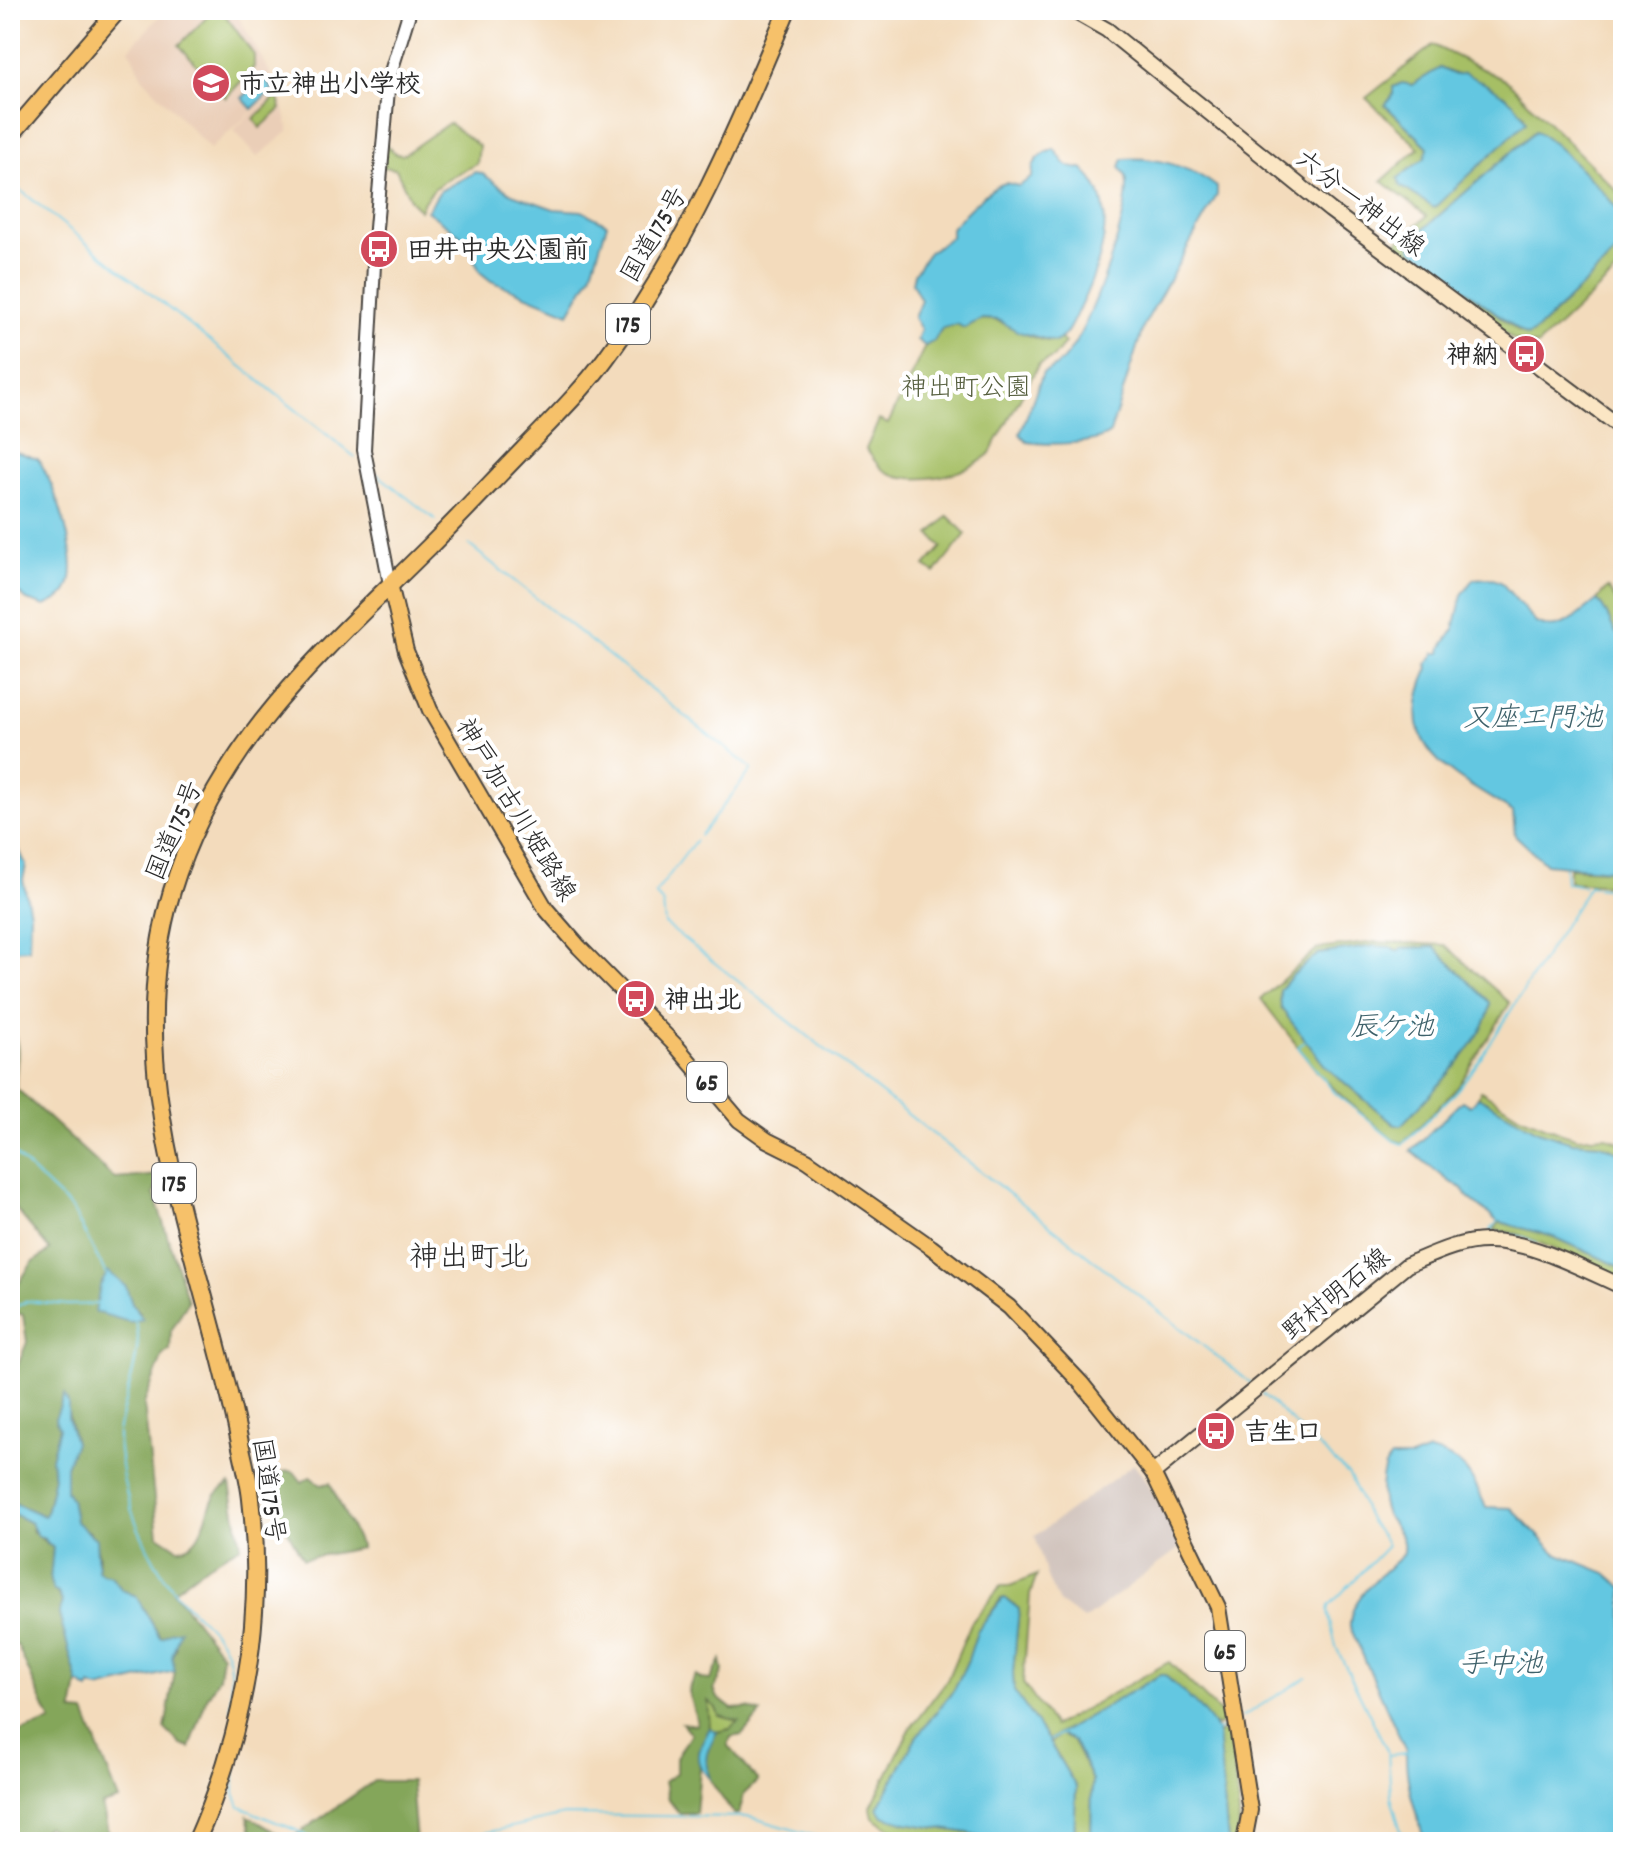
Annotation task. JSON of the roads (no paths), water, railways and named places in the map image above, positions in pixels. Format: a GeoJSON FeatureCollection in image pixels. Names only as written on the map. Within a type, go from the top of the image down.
{"type":"FeatureCollection","features":[{"type":"Feature","properties":{"kind":"highway"},"geometry":{"type":"LineString","coordinates":[[10,136],[118,10]]}},
{"type":"Feature","properties":{"kind":"highway","name":"国道175号"},"geometry":{"type":"LineString","coordinates":[[196,1842],[220,1782],[239,1718],[255,1620],[256,1566],[251,1496],[232,1400],[176,1192],[155,1071],[152,1022],[161,936],[172,890],[213,791],[258,724],[304,671],[544,428],[605,359],[678,244],[743,116],[787,10]]}},
{"type":"Feature","properties":{"kind":"main road","name":"六分一神出線"},"geometry":{"type":"LineString","coordinates":[[1072,10],[1107,30],[1330,210],[1623,429]]}},
{"type":"Feature","properties":{"kind":"main road","name":"神戸加古川姫路線"},"geometry":{"type":"LineString","coordinates":[[390,584],[406,651],[430,710],[546,909],[677,1047],[739,1120],[767,1140],[807,1160],[931,1247],[1009,1307],[1082,1384],[1153,1473],[1218,1607],[1250,1810],[1244,1842]]}},
{"type":"Feature","properties":{"kind":"main road","name":"野村明石線"},"geometry":{"type":"LineString","coordinates":[[1153,1473],[1407,1265],[1448,1248],[1488,1241],[1526,1247],[1623,1287]]}},
{"type":"Feature","properties":{"kind":"street","name":"神戸加古川姫路線"},"geometry":{"type":"LineString","coordinates":[[390,584],[364,450],[376,228],[389,78],[410,10]]}},
{"type":"Feature","properties":{"kind":"water"},"geometry":{"type":"Polygon","coordinates":[[[1440,68],[1455,75],[1465,73],[1500,93],[1516,105],[1526,122],[1434,208],[1401,186],[1398,178],[1425,158],[1428,147],[1385,105],[1393,95],[1393,87],[1402,83],[1412,85],[1440,68]]]}},
{"type":"Feature","properties":{"kind":"water"},"geometry":{"type":"Polygon","coordinates":[[[263,78],[273,89],[252,109],[242,98],[263,78]]]}},
{"type":"Feature","properties":{"kind":"water"},"geometry":{"type":"Polygon","coordinates":[[[1535,131],[1566,155],[1615,207],[1623,222],[1623,246],[1535,332],[1527,336],[1411,249],[1410,241],[1535,131]]]}},
{"type":"Feature","properties":{"kind":"water"},"geometry":{"type":"Polygon","coordinates":[[[1054,149],[1068,166],[1081,168],[1094,182],[1104,216],[1104,235],[1094,273],[1067,331],[1055,342],[1019,332],[998,320],[981,319],[964,328],[957,324],[942,328],[934,341],[925,346],[917,340],[921,329],[914,318],[921,300],[912,283],[914,274],[929,252],[951,237],[951,228],[977,202],[1000,185],[1019,186],[1032,177],[1037,159],[1054,149]]]}},
{"type":"Feature","properties":{"kind":"water"},"geometry":{"type":"Polygon","coordinates":[[[1123,159],[1148,159],[1185,169],[1217,187],[1217,195],[1144,325],[1110,433],[1083,442],[1027,442],[1020,434],[1043,373],[1062,361],[1079,336],[1109,265],[1127,192],[1126,177],[1120,167],[1123,159]]]}},
{"type":"Feature","properties":{"kind":"water"},"geometry":{"type":"Polygon","coordinates":[[[475,172],[512,194],[554,209],[582,211],[607,224],[591,275],[569,313],[491,281],[480,272],[465,239],[427,211],[440,191],[475,172]]]}},
{"type":"Feature","properties":{"kind":"water"},"geometry":{"type":"Polygon","coordinates":[[[10,450],[38,459],[59,505],[70,545],[71,580],[64,594],[45,606],[27,600],[10,586],[10,450]]]}},
{"type":"Feature","properties":{"kind":"water","name":"又座エ門池"},"geometry":{"type":"Polygon","coordinates":[[[1490,578],[1501,582],[1536,623],[1545,626],[1562,625],[1597,600],[1623,640],[1623,871],[1546,864],[1515,835],[1513,812],[1450,771],[1423,740],[1417,720],[1419,696],[1429,668],[1427,664],[1435,653],[1441,653],[1454,629],[1462,595],[1473,579],[1490,578]]]}},
{"type":"Feature","properties":{"kind":"water"},"geometry":{"type":"Polygon","coordinates":[[[10,830],[26,865],[23,880],[30,913],[29,949],[10,950],[10,830]]]}},
{"type":"Feature","properties":{"kind":"water","name":"辰ケ池"},"geometry":{"type":"Polygon","coordinates":[[[1375,946],[1391,947],[1398,951],[1403,948],[1434,947],[1490,1002],[1488,1015],[1469,1048],[1401,1125],[1395,1125],[1326,1067],[1281,1008],[1280,990],[1318,954],[1375,946]]]}},
{"type":"Feature","properties":{"kind":"water"},"geometry":{"type":"Polygon","coordinates":[[[1478,1097],[1538,1131],[1572,1142],[1600,1144],[1623,1154],[1623,1268],[1554,1237],[1497,1221],[1462,1188],[1411,1151],[1462,1101],[1470,1106],[1478,1097]]]}},
{"type":"Feature","properties":{"kind":"water"},"geometry":{"type":"Polygon","coordinates":[[[108,1271],[126,1287],[132,1304],[143,1319],[130,1322],[95,1312],[100,1286],[108,1271]]]}},
{"type":"Feature","properties":{"kind":"water"},"geometry":{"type":"Polygon","coordinates":[[[64,1395],[75,1443],[66,1466],[66,1491],[71,1499],[75,1521],[96,1539],[98,1570],[111,1576],[122,1590],[136,1596],[159,1636],[161,1638],[180,1630],[172,1656],[175,1671],[98,1689],[91,1686],[89,1690],[78,1683],[59,1614],[62,1601],[50,1581],[53,1548],[37,1536],[31,1523],[10,1512],[10,1501],[44,1516],[46,1514],[54,1477],[51,1459],[59,1428],[55,1419],[64,1395]]]}},
{"type":"Feature","properties":{"kind":"water","name":"手中池"},"geometry":{"type":"Polygon","coordinates":[[[1429,1451],[1451,1458],[1466,1470],[1486,1507],[1511,1508],[1556,1553],[1606,1573],[1623,1588],[1623,1828],[1612,1842],[1425,1842],[1409,1786],[1406,1751],[1350,1627],[1351,1616],[1361,1596],[1402,1555],[1403,1542],[1382,1501],[1384,1469],[1391,1458],[1411,1458],[1429,1451]]]}},
{"type":"Feature","properties":{"kind":"water"},"geometry":{"type":"Polygon","coordinates":[[[1005,1598],[1019,1609],[1014,1691],[1076,1787],[1074,1842],[1002,1842],[906,1823],[883,1816],[878,1808],[916,1737],[954,1690],[977,1632],[1005,1598]]]}},
{"type":"Feature","properties":{"kind":"water"},"geometry":{"type":"Polygon","coordinates":[[[1160,1675],[1165,1675],[1194,1703],[1218,1734],[1228,1842],[1091,1842],[1092,1780],[1074,1741],[1059,1734],[1160,1675]]]}},
{"type":"Feature","properties":{"kind":"water"},"geometry":{"type":"Polygon","coordinates":[[[710,1728],[717,1732],[707,1755],[710,1779],[700,1766],[698,1754],[710,1728]]]}},
{"type":"Feature","properties":{"kind":"waterway"},"geometry":{"type":"LineString","coordinates":[[10,185],[355,457]]}},
{"type":"Feature","properties":{"kind":"waterway"},"geometry":{"type":"LineString","coordinates":[[377,474],[436,520]]}},
{"type":"Feature","properties":{"kind":"waterway"},"geometry":{"type":"LineString","coordinates":[[469,545],[752,769],[700,836]]}},
{"type":"Feature","properties":{"kind":"waterway"},"geometry":{"type":"LineString","coordinates":[[696,840],[655,894],[663,903],[665,924],[1252,1384]]}},
{"type":"Feature","properties":{"kind":"waterway"},"geometry":{"type":"LineString","coordinates":[[1565,868],[1566,883],[1584,886]]}},
{"type":"Feature","properties":{"kind":"waterway"},"geometry":{"type":"LineString","coordinates":[[1589,886],[1623,891]]}},
{"type":"Feature","properties":{"kind":"waterway"},"geometry":{"type":"LineString","coordinates":[[1305,1041],[1298,1047],[1335,1093],[1394,1141],[1403,1144],[1455,1093],[1478,1063],[1589,886]]}},
{"type":"Feature","properties":{"kind":"waterway"},"geometry":{"type":"LineString","coordinates":[[10,1150],[72,1209],[106,1274]]}},
{"type":"Feature","properties":{"kind":"waterway"},"geometry":{"type":"LineString","coordinates":[[1499,1220],[1491,1230],[1494,1233],[1523,1237],[1537,1243]]}},
{"type":"Feature","properties":{"kind":"waterway"},"geometry":{"type":"LineString","coordinates":[[1609,1273],[1623,1279]]}},
{"type":"Feature","properties":{"kind":"waterway"},"geometry":{"type":"LineString","coordinates":[[10,1310],[27,1301],[99,1304]]}},
{"type":"Feature","properties":{"kind":"waterway"},"geometry":{"type":"LineString","coordinates":[[134,1320],[138,1343],[136,1358],[118,1434],[127,1494],[139,1530],[165,1579],[225,1649],[230,1671],[231,1710]]}},
{"type":"Feature","properties":{"kind":"waterway"},"geometry":{"type":"LineString","coordinates":[[1262,1394],[1348,1474],[1368,1518],[1387,1546],[1329,1606],[1328,1612],[1336,1647],[1388,1752],[1391,1797],[1404,1842]]}},
{"type":"Feature","properties":{"kind":"waterway"},"geometry":{"type":"LineString","coordinates":[[1242,1717],[1307,1677]]}},
{"type":"Feature","properties":{"kind":"waterway"},"geometry":{"type":"LineString","coordinates":[[1216,1731],[1230,1725]]}},
{"type":"Feature","properties":{"kind":"waterway"},"geometry":{"type":"LineString","coordinates":[[1050,1740],[1062,1734]]}},
{"type":"Feature","properties":{"kind":"waterway"},"geometry":{"type":"LineString","coordinates":[[1389,1755],[1406,1753]]}},
{"type":"Feature","properties":{"kind":"waterway"},"geometry":{"type":"LineString","coordinates":[[234,1760],[235,1793],[240,1807],[298,1831],[316,1842]]}},
{"type":"Feature","properties":{"kind":"waterway"},"geometry":{"type":"LineString","coordinates":[[445,1842],[564,1815],[750,1817],[836,1842]]}},
{"type":"Feature","properties":{"kind":"place","name":"市立神出小学校"},"geometry":{"type":"Point","coordinates":[211,83]}},
{"type":"Feature","properties":{"kind":"place","name":"田井中央公園前"},"geometry":{"type":"Point","coordinates":[379,249]}},
{"type":"Feature","properties":{"kind":"place","name":"神納"},"geometry":{"type":"Point","coordinates":[1526,354]}},
{"type":"Feature","properties":{"kind":"place","name":"神出北"},"geometry":{"type":"Point","coordinates":[636,999]}},
{"type":"Feature","properties":{"kind":"place","name":"吉生口"},"geometry":{"type":"Point","coordinates":[1216,1431]}},
{"type":"Feature","properties":{"kind":"district","name":"神出町北"},"geometry":{"type":"Point","coordinates":[469,1256]}},
{"type":"Feature","properties":{"kind":"park label","name":"神出町公園"},"geometry":{"type":"Point","coordinates":[966,386]}}]}
